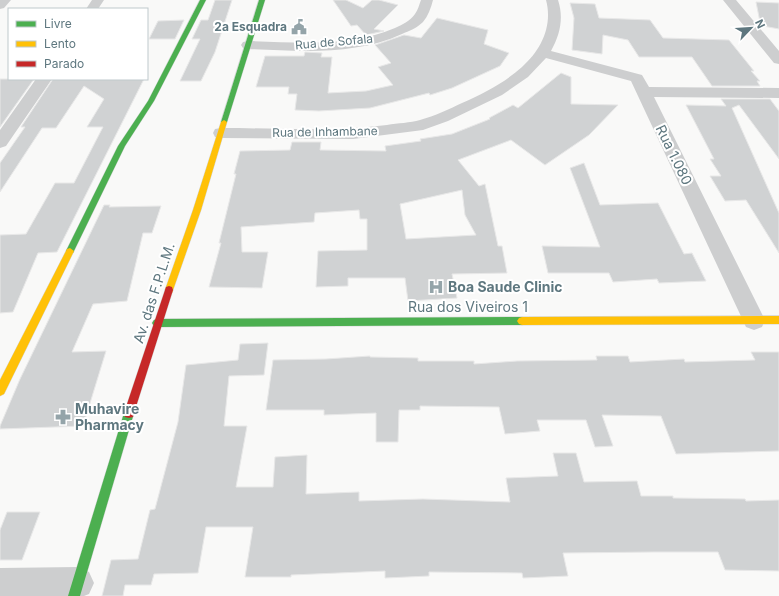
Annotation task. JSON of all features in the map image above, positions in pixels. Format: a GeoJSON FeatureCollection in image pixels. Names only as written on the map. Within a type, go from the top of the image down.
{"type":"FeatureCollection","features":[{"type":"Feature","properties":{"kind":"street"},"geometry":{"type":"LineString","coordinates":[[0,5],[5,0]]}},
{"type":"Feature","properties":{"kind":"street"},"geometry":{"type":"LineString","coordinates":[[0,391],[122,146],[151,102],[203,0]]}},
{"type":"Feature","properties":{"kind":"street","name":"Av. das F.P.L.M."},"geometry":{"type":"LineString","coordinates":[[76,589],[158,323],[221,133],[262,0]]}},
{"type":"Feature","properties":{"kind":"street","name":"Rua de Sofala"},"geometry":{"type":"LineString","coordinates":[[248,45],[316,46],[371,41],[397,32],[415,22],[425,9],[427,0]]}},
{"type":"Feature","properties":{"kind":"street","name":"Rua de Inhambane"},"geometry":{"type":"LineString","coordinates":[[221,133],[333,134],[379,132],[425,124],[482,100],[529,70],[543,53],[555,23],[555,5],[552,0]]}},
{"type":"Feature","properties":{"kind":"street"},"geometry":{"type":"LineString","coordinates":[[729,0],[779,60]]}},
{"type":"Feature","properties":{"kind":"street","name":"Rua 1.080"},"geometry":{"type":"LineString","coordinates":[[543,53],[637,78],[754,320]]}},
{"type":"Feature","properties":{"kind":"street"},"geometry":{"type":"LineString","coordinates":[[0,142],[43,80]]}},
{"type":"Feature","properties":{"kind":"street"},"geometry":{"type":"LineString","coordinates":[[644,92],[779,92]]}},
{"type":"Feature","properties":{"kind":"street","name":"Rua dos Viveiros 1"},"geometry":{"type":"LineString","coordinates":[[158,323],[779,320]]}},
{"type":"Feature","properties":{"kind":"street"},"geometry":{"type":"LineString","coordinates":[[0,584],[76,589]]}},
{"type":"Feature","properties":{"kind":"building"},"geometry":{"type":"Polygon","coordinates":[[[215,0],[232,0],[215,52],[201,81],[180,81],[200,39],[192,39],[201,20],[208,20],[215,0]]]}},
{"type":"Feature","properties":{"kind":"building"},"geometry":{"type":"Polygon","coordinates":[[[333,0],[346,0],[363,8],[372,0],[379,0],[398,5],[374,29],[384,31],[366,35],[357,25],[351,26],[333,0]]]}},
{"type":"Feature","properties":{"kind":"building"},"geometry":{"type":"Polygon","coordinates":[[[756,2],[779,3],[779,29],[763,26],[760,22],[756,2]]]}},
{"type":"Feature","properties":{"kind":"building"},"geometry":{"type":"Polygon","coordinates":[[[570,3],[595,4],[599,18],[650,20],[663,38],[729,40],[754,71],[751,71],[760,81],[757,81],[760,86],[712,86],[692,57],[639,57],[628,40],[603,35],[602,54],[572,50],[574,18],[570,3]]]}},
{"type":"Feature","properties":{"kind":"building"},"geometry":{"type":"Polygon","coordinates":[[[437,18],[488,30],[484,44],[509,53],[500,66],[452,88],[430,95],[429,93],[370,108],[319,111],[295,110],[297,94],[288,94],[289,87],[256,87],[265,56],[304,56],[305,52],[322,53],[321,57],[332,57],[328,93],[366,91],[393,85],[378,67],[391,63],[375,45],[404,35],[421,38],[437,18]]]}},
{"type":"Feature","properties":{"kind":"building"},"geometry":{"type":"Polygon","coordinates":[[[184,20],[175,39],[149,39],[158,21],[184,20]]]}},
{"type":"Feature","properties":{"kind":"building"},"geometry":{"type":"Polygon","coordinates":[[[561,73],[571,77],[571,104],[618,105],[589,135],[545,165],[511,140],[458,160],[479,186],[485,184],[498,246],[502,246],[507,273],[452,274],[457,298],[408,301],[405,278],[348,278],[348,286],[316,287],[318,251],[367,250],[367,219],[360,219],[359,210],[315,213],[314,222],[241,227],[242,252],[268,252],[262,288],[209,287],[221,243],[219,243],[236,174],[234,174],[240,151],[290,150],[292,142],[321,142],[320,150],[386,151],[385,146],[421,141],[420,139],[452,134],[490,119],[489,118],[513,105],[518,108],[561,73]],[[462,190],[400,204],[406,239],[476,235],[465,215],[462,190]]]}},
{"type":"Feature","properties":{"kind":"building"},"geometry":{"type":"Polygon","coordinates":[[[0,79],[33,80],[0,127],[0,79]]]}},
{"type":"Feature","properties":{"kind":"building"},"geometry":{"type":"Polygon","coordinates":[[[52,80],[143,80],[57,252],[38,253],[13,312],[0,313],[0,235],[26,234],[55,183],[74,183],[103,127],[87,127],[104,99],[84,86],[56,128],[42,128],[0,192],[0,163],[25,127],[21,127],[52,80]]]}},
{"type":"Feature","properties":{"kind":"building"},"geometry":{"type":"Polygon","coordinates":[[[721,99],[770,99],[779,111],[779,159],[739,105],[732,108],[779,213],[779,253],[746,200],[725,201],[710,176],[721,176],[710,159],[714,159],[686,105],[726,106],[721,99]]]}},
{"type":"Feature","properties":{"kind":"building"},"geometry":{"type":"Polygon","coordinates":[[[584,163],[600,205],[658,203],[684,254],[692,253],[706,281],[659,283],[657,279],[613,282],[609,273],[548,273],[542,246],[600,247],[570,168],[584,163]]]}},
{"type":"Feature","properties":{"kind":"building"},"geometry":{"type":"Polygon","coordinates":[[[104,205],[110,205],[109,207],[161,206],[152,233],[143,233],[127,301],[93,304],[72,352],[106,351],[83,426],[0,429],[20,379],[104,205]]]}},
{"type":"Feature","properties":{"kind":"building"},"geometry":{"type":"Polygon","coordinates":[[[268,343],[264,375],[229,376],[224,426],[247,426],[236,487],[273,487],[275,457],[307,455],[306,494],[359,492],[359,501],[423,499],[510,502],[506,478],[558,476],[553,453],[576,453],[584,482],[637,481],[641,496],[745,499],[746,501],[779,500],[779,571],[725,570],[718,552],[563,553],[568,576],[523,578],[522,573],[429,572],[429,576],[385,578],[385,571],[291,575],[291,577],[245,577],[253,527],[206,527],[198,573],[154,574],[151,585],[125,585],[123,596],[102,596],[111,560],[138,559],[150,510],[155,509],[178,422],[186,365],[238,360],[240,344],[268,343]]]}},
{"type":"Feature","properties":{"kind":"building"},"geometry":{"type":"Polygon","coordinates":[[[751,352],[779,352],[779,451],[676,454],[661,416],[602,415],[613,446],[595,447],[586,420],[537,420],[540,431],[505,434],[499,407],[420,406],[420,410],[399,410],[398,442],[376,442],[376,413],[324,415],[324,410],[266,410],[273,360],[370,356],[418,358],[418,361],[474,361],[474,364],[517,361],[597,360],[596,356],[628,356],[630,362],[684,359],[685,362],[755,360],[751,352]]]}},
{"type":"Feature","properties":{"kind":"building"},"geometry":{"type":"Polygon","coordinates":[[[7,512],[40,512],[22,560],[0,560],[0,530],[7,512]]]}},
{"type":"Feature","properties":{"kind":"traffic: fast"},"geometry":{"type":"LineString","coordinates":[[70,251],[122,146],[151,101],[203,0]]}},
{"type":"Feature","properties":{"kind":"traffic: fast"},"geometry":{"type":"LineString","coordinates":[[224,122],[262,0]]}},
{"type":"Feature","properties":{"kind":"traffic: fast"},"geometry":{"type":"LineString","coordinates":[[157,323],[522,321]]}},
{"type":"Feature","properties":{"kind":"traffic: fast"},"geometry":{"type":"LineString","coordinates":[[74,596],[129,413]]}},
{"type":"Feature","properties":{"kind":"traffic: slow"},"geometry":{"type":"LineString","coordinates":[[169,290],[197,210],[224,122]]}},
{"type":"Feature","properties":{"kind":"traffic: slow"},"geometry":{"type":"LineString","coordinates":[[0,391],[70,251]]}},
{"type":"Feature","properties":{"kind":"traffic: slow"},"geometry":{"type":"LineString","coordinates":[[522,321],[779,320]]}},
{"type":"Feature","properties":{"kind":"traffic: jam"},"geometry":{"type":"LineString","coordinates":[[129,413],[169,290]]}},
{"type":"Feature","properties":{"kind":"place","name":"2a Esquadra"},"geometry":{"type":"Point","coordinates":[299,27]}},
{"type":"Feature","properties":{"kind":"place","name":"Boa Saude Clinic"},"geometry":{"type":"Point","coordinates":[436,287]}},
{"type":"Feature","properties":{"kind":"place","name":"Muhavire Pharmacy"},"geometry":{"type":"Point","coordinates":[63,417]}}]}
